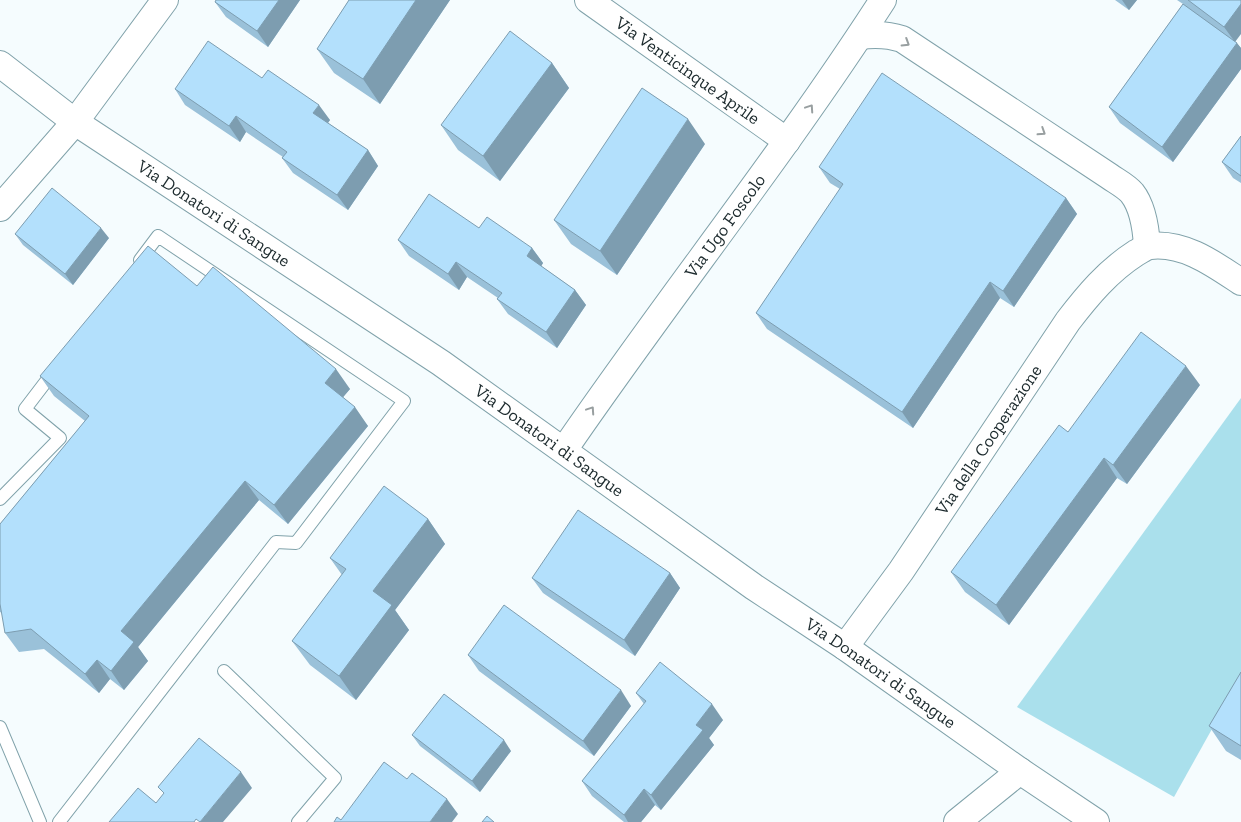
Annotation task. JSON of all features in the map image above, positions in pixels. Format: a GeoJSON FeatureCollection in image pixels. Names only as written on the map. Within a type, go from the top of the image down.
{"type":"FeatureCollection","features":[{"type":"Feature","properties":{"kind":"street"},"geometry":{"type":"LineString","coordinates":[[0,208],[75,122],[165,0]]}},
{"type":"Feature","properties":{"kind":"street","name":"Via Venticinque Aprile"},"geometry":{"type":"LineString","coordinates":[[588,0],[787,141]]}},
{"type":"Feature","properties":{"kind":"street","name":"Via Ugo Foscolo"},"geometry":{"type":"LineString","coordinates":[[564,450],[605,389],[787,141],[883,0]]}},
{"type":"Feature","properties":{"kind":"street"},"geometry":{"type":"LineString","coordinates":[[860,36],[881,34],[892,35],[902,39],[1109,176],[1132,193],[1146,228],[1147,246],[1168,246],[1192,252],[1241,282]]}},
{"type":"Feature","properties":{"kind":"street","name":"Via Donatori di Sangue"},"geometry":{"type":"LineString","coordinates":[[0,64],[75,122],[441,363],[754,587],[845,647],[1020,771],[1096,822]]}},
{"type":"Feature","properties":{"kind":"street","name":"Via della Cooperazione"},"geometry":{"type":"LineString","coordinates":[[845,647],[901,571],[1068,320],[1096,286],[1121,262],[1147,246]]}},
{"type":"Feature","properties":{"kind":"street"},"geometry":{"type":"LineString","coordinates":[[957,822],[1020,771]]}},
{"type":"Feature","properties":{"kind":"lane"},"geometry":{"type":"LineString","coordinates":[[59,822],[276,542],[296,543],[404,401],[158,236],[134,267]]}},
{"type":"Feature","properties":{"kind":"lane"},"geometry":{"type":"LineString","coordinates":[[0,500],[60,438],[25,409],[61,362]]}},
{"type":"Feature","properties":{"kind":"lane"},"geometry":{"type":"LineString","coordinates":[[224,671],[335,778],[298,822]]}},
{"type":"Feature","properties":{"kind":"lane"},"geometry":{"type":"LineString","coordinates":[[0,727],[40,822]]}},
{"type":"Feature","properties":{"kind":"shaded area"},"geometry":{"type":"Polygon","coordinates":[[[1241,398],[1241,677],[1174,797],[1017,707],[1241,398]]]}},
{"type":"Feature","properties":{"kind":"building"},"geometry":{"type":"Polygon","coordinates":[[[216,0],[279,0],[257,31],[215,2],[216,0]]]}},
{"type":"Feature","properties":{"kind":"building"},"geometry":{"type":"Polygon","coordinates":[[[349,0],[416,0],[363,79],[317,49],[349,0]]]}},
{"type":"Feature","properties":{"kind":"building"},"geometry":{"type":"Polygon","coordinates":[[[1188,0],[1241,0],[1241,4],[1224,27],[1188,0]]]}},
{"type":"Feature","properties":{"kind":"building"},"geometry":{"type":"Polygon","coordinates":[[[1183,4],[1237,43],[1162,147],[1109,107],[1183,4]]]}},
{"type":"Feature","properties":{"kind":"building"},"geometry":{"type":"Polygon","coordinates":[[[510,31],[552,63],[483,156],[441,125],[510,31]]]}},
{"type":"Feature","properties":{"kind":"building"},"geometry":{"type":"Polygon","coordinates":[[[208,41],[262,78],[268,70],[319,105],[313,113],[368,150],[337,195],[282,158],[287,152],[236,116],[229,126],[175,89],[208,41]]]}},
{"type":"Feature","properties":{"kind":"building"},"geometry":{"type":"Polygon","coordinates":[[[882,73],[1066,198],[1003,291],[990,282],[902,412],[756,313],[843,184],[819,167],[882,73]]]}},
{"type":"Feature","properties":{"kind":"building"},"geometry":{"type":"Polygon","coordinates":[[[642,88],[688,119],[600,251],[554,220],[642,88]]]}},
{"type":"Feature","properties":{"kind":"building"},"geometry":{"type":"Polygon","coordinates":[[[1241,136],[1241,176],[1222,162],[1241,136]]]}},
{"type":"Feature","properties":{"kind":"building"},"geometry":{"type":"Polygon","coordinates":[[[52,188],[101,228],[65,274],[15,234],[52,188]]]}},
{"type":"Feature","properties":{"kind":"building"},"geometry":{"type":"Polygon","coordinates":[[[429,194],[479,228],[487,217],[532,248],[527,256],[575,290],[546,332],[497,299],[502,293],[456,262],[448,274],[398,240],[429,194]]]}},
{"type":"Feature","properties":{"kind":"building"},"geometry":{"type":"Polygon","coordinates":[[[148,246],[197,286],[213,267],[336,369],[325,383],[355,407],[274,505],[245,481],[121,631],[134,642],[111,671],[97,660],[85,674],[31,629],[5,633],[0,604],[0,524],[89,416],[40,376],[148,246]]]}},
{"type":"Feature","properties":{"kind":"building"},"geometry":{"type":"Polygon","coordinates":[[[1141,332],[1186,366],[1113,465],[1104,458],[996,605],[951,572],[1059,425],[1068,432],[1141,332]]]}},
{"type":"Feature","properties":{"kind":"building"},"geometry":{"type":"Polygon","coordinates":[[[384,486],[428,519],[373,591],[392,605],[339,676],[292,641],[346,569],[330,558],[384,486]]]}},
{"type":"Feature","properties":{"kind":"building"},"geometry":{"type":"Polygon","coordinates":[[[578,510],[670,573],[624,640],[532,578],[578,510]]]}},
{"type":"Feature","properties":{"kind":"building"},"geometry":{"type":"Polygon","coordinates":[[[504,605],[621,690],[583,741],[468,655],[504,605]]]}},
{"type":"Feature","properties":{"kind":"building"},"geometry":{"type":"Polygon","coordinates":[[[660,662],[712,704],[696,725],[703,730],[651,795],[644,789],[624,815],[582,781],[646,701],[636,693],[660,662]]]}},
{"type":"Feature","properties":{"kind":"building"},"geometry":{"type":"Polygon","coordinates":[[[1241,672],[1241,746],[1209,726],[1241,672]]]}},
{"type":"Feature","properties":{"kind":"building"},"geometry":{"type":"Polygon","coordinates":[[[444,694],[504,740],[472,781],[412,735],[444,694]]]}},
{"type":"Feature","properties":{"kind":"building"},"geometry":{"type":"Polygon","coordinates":[[[199,738],[241,772],[200,822],[196,819],[194,822],[109,822],[138,788],[156,803],[164,793],[158,787],[199,738]]]}},
{"type":"Feature","properties":{"kind":"building"},"geometry":{"type":"Polygon","coordinates":[[[384,762],[407,779],[412,773],[447,799],[430,822],[334,822],[337,817],[341,820],[384,762]]]}},
{"type":"Feature","properties":{"kind":"building"},"geometry":{"type":"Polygon","coordinates":[[[487,816],[494,822],[482,822],[487,816]]]}}]}
